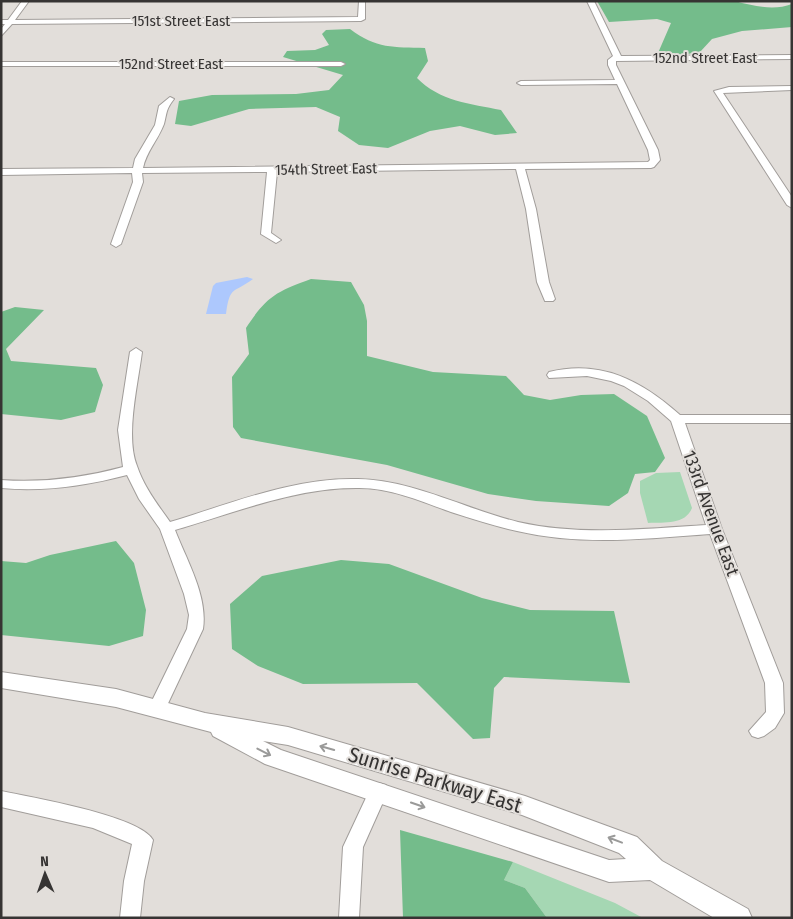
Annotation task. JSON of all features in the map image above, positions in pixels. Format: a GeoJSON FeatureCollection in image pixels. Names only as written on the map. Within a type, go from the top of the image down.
{"type":"FeatureCollection","features":[{"type":"Feature","properties":{"kind":"street"},"geometry":{"type":"LineString","coordinates":[[1,34],[26,1]]}},
{"type":"Feature","properties":{"kind":"street","name":"151st Street East"},"geometry":{"type":"LineString","coordinates":[[1,22],[361,19],[362,1]]}},
{"type":"Feature","properties":{"kind":"street"},"geometry":{"type":"LineString","coordinates":[[522,83],[620,82],[611,61],[618,58],[590,1]]}},
{"type":"Feature","properties":{"kind":"street","name":"152nd Street East"},"geometry":{"type":"LineString","coordinates":[[618,58],[792,57]]}},
{"type":"Feature","properties":{"kind":"street","name":"152nd Street East"},"geometry":{"type":"LineString","coordinates":[[1,64],[341,64]]}},
{"type":"Feature","properties":{"kind":"street","name":"154th Street East"},"geometry":{"type":"LineString","coordinates":[[1,172],[651,165],[655,160],[653,150],[620,82]]}},
{"type":"Feature","properties":{"kind":"street"},"geometry":{"type":"LineString","coordinates":[[792,88],[729,89],[718,91],[718,94],[792,205]]}},
{"type":"Feature","properties":{"kind":"street"},"geometry":{"type":"LineString","coordinates":[[116,244],[138,182],[137,171],[140,159],[159,125],[164,106],[170,99]]}},
{"type":"Feature","properties":{"kind":"street"},"geometry":{"type":"LineString","coordinates":[[520,167],[531,209],[543,282],[549,299]]}},
{"type":"Feature","properties":{"kind":"street"},"geometry":{"type":"LineString","coordinates":[[272,170],[266,234],[276,240]]}},
{"type":"Feature","properties":{"kind":"street"},"geometry":{"type":"LineString","coordinates":[[136,352],[125,430],[129,465],[146,499],[167,528],[192,594],[197,615],[195,629],[157,709]]}},
{"type":"Feature","properties":{"kind":"street","name":"133rd Avenue East"},"geometry":{"type":"LineString","coordinates":[[554,376],[570,372],[587,372],[622,380],[653,398],[677,419],[715,529],[774,683],[775,713],[769,723],[758,731]]}},
{"type":"Feature","properties":{"kind":"street"},"geometry":{"type":"LineString","coordinates":[[677,419],[792,419]]}},
{"type":"Feature","properties":{"kind":"street"},"geometry":{"type":"LineString","coordinates":[[1,484],[26,486],[64,485],[131,469]]}},
{"type":"Feature","properties":{"kind":"street"},"geometry":{"type":"LineString","coordinates":[[167,528],[288,493],[357,483],[394,487],[489,519],[562,534],[636,534],[715,529]]}},
{"type":"Feature","properties":{"kind":"street","name":"Sunrise Parkway East"},"geometry":{"type":"LineString","coordinates":[[1,680],[116,698],[205,722],[288,736],[525,806],[628,846],[653,869],[740,918]]}},
{"type":"Feature","properties":{"kind":"street","name":"Sunrise Parkway East"},"geometry":{"type":"LineString","coordinates":[[205,722],[273,756],[609,871],[653,869]]}},
{"type":"Feature","properties":{"kind":"street"},"geometry":{"type":"LineString","coordinates":[[349,918],[353,847],[379,791]]}},
{"type":"Feature","properties":{"kind":"street"},"geometry":{"type":"LineString","coordinates":[[1,799],[69,813],[124,830],[143,840],[134,881],[130,918]]}},
{"type":"Feature","properties":{"kind":"green space"},"geometry":{"type":"Polygon","coordinates":[[[597,1],[735,1],[771,7],[792,4],[792,27],[742,31],[712,39],[700,52],[681,55],[658,53],[671,23],[657,19],[609,22],[597,1]]]}},
{"type":"Feature","properties":{"kind":"green space"},"geometry":{"type":"Polygon","coordinates":[[[350,29],[359,36],[377,44],[425,48],[428,61],[417,78],[426,86],[445,97],[501,110],[517,133],[495,135],[460,126],[430,131],[388,148],[359,145],[338,131],[340,117],[316,107],[249,109],[191,126],[175,124],[179,101],[212,95],[296,94],[329,90],[343,75],[283,57],[287,51],[315,50],[329,45],[322,34],[326,30],[350,29]]]}},
{"type":"Feature","properties":{"kind":"green space"},"geometry":{"type":"Polygon","coordinates":[[[311,279],[351,282],[364,305],[367,321],[367,356],[433,372],[506,376],[524,395],[550,400],[581,395],[614,394],[647,416],[665,458],[655,472],[635,474],[628,493],[609,506],[536,501],[488,494],[387,465],[241,438],[233,427],[232,377],[249,354],[246,328],[253,317],[273,296],[289,287],[311,279]]]}},
{"type":"Feature","properties":{"kind":"green space"},"geometry":{"type":"Polygon","coordinates":[[[15,307],[44,310],[6,349],[11,361],[96,368],[103,385],[95,412],[61,420],[1,414],[1,312],[15,307]]]}},
{"type":"Feature","properties":{"kind":"green space"},"geometry":{"type":"Polygon","coordinates":[[[680,472],[692,508],[689,513],[674,522],[648,523],[640,493],[640,481],[656,473],[680,472]]]}},
{"type":"Feature","properties":{"kind":"green space"},"geometry":{"type":"Polygon","coordinates":[[[116,541],[134,563],[146,610],[143,636],[109,646],[1,635],[1,561],[26,563],[50,555],[116,541]]]}},
{"type":"Feature","properties":{"kind":"green space"},"geometry":{"type":"Polygon","coordinates":[[[341,560],[389,564],[482,598],[530,610],[614,611],[630,683],[504,677],[494,688],[490,738],[473,739],[417,683],[303,684],[258,666],[232,649],[230,604],[262,576],[341,560]]]}},
{"type":"Feature","properties":{"kind":"green space"},"geometry":{"type":"Polygon","coordinates":[[[400,830],[513,862],[504,880],[525,888],[547,918],[403,918],[400,830]]]}},
{"type":"Feature","properties":{"kind":"green space"},"geometry":{"type":"Polygon","coordinates":[[[513,862],[615,903],[643,918],[547,918],[525,888],[504,880],[513,862]]]}},
{"type":"Feature","properties":{"kind":"water"},"geometry":{"type":"Polygon","coordinates":[[[247,277],[253,279],[233,291],[229,298],[226,314],[206,314],[213,286],[216,283],[247,277]]]}}]}
